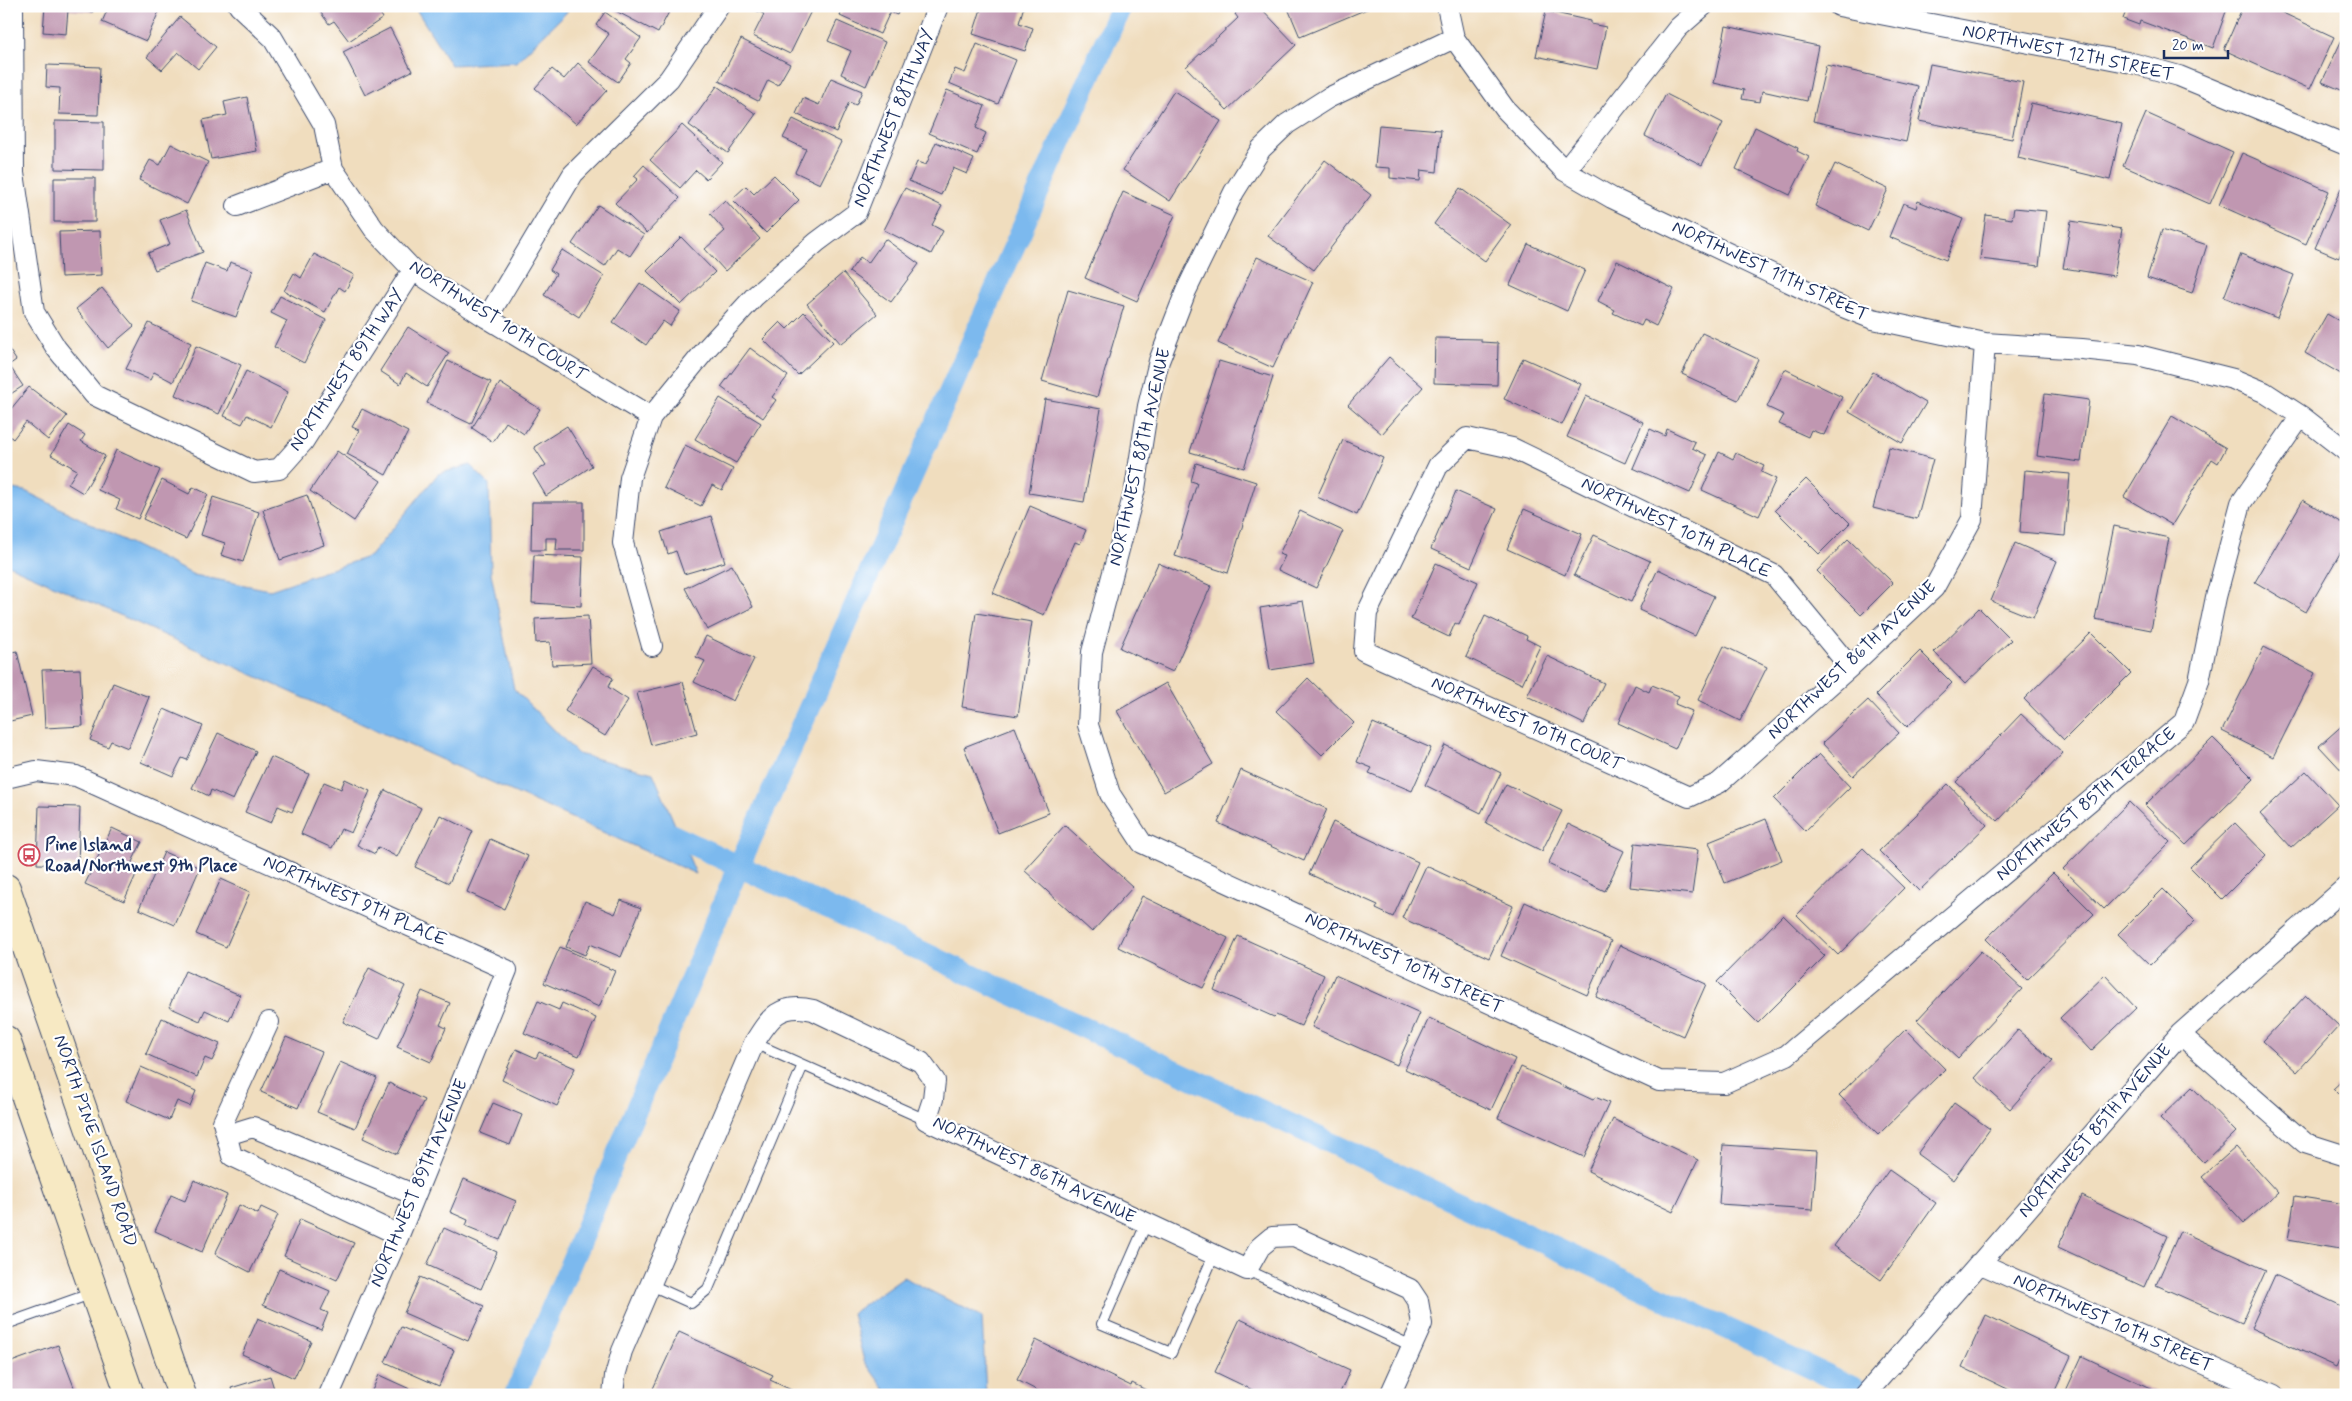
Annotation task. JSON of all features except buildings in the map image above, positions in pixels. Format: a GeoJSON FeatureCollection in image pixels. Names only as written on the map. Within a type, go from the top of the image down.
{"type":"FeatureCollection","features":[{"type":"Feature","properties":{"kind":"main road","name":"NORTH PINE ISLAND ROAD"},"geometry":{"type":"LineString","coordinates":[[6,888],[182,1395]]}},
{"type":"Feature","properties":{"kind":"main road"},"geometry":{"type":"LineString","coordinates":[[6,1040],[130,1395]]}},
{"type":"Feature","properties":{"kind":"street","name":"NORTHWEST 89TH WAY"},"geometry":{"type":"LineString","coordinates":[[13,6],[14,172],[34,312],[56,348],[94,395],[254,472],[279,469],[303,442],[413,270]]}},
{"type":"Feature","properties":{"kind":"street","name":"NORTHWEST 10TH COURT"},"geometry":{"type":"LineString","coordinates":[[239,6],[272,37],[324,125],[333,169],[374,229],[413,270],[487,318],[651,417]]}},
{"type":"Feature","properties":{"kind":"street"},"geometry":{"type":"LineString","coordinates":[[487,318],[573,174],[669,79],[719,6]]}},
{"type":"Feature","properties":{"kind":"street","name":"NORTHWEST 88TH WAY"},"geometry":{"type":"LineString","coordinates":[[652,646],[623,543],[630,478],[651,417],[708,347],[754,297],[818,242],[856,213],[938,6]]}},
{"type":"Feature","properties":{"kind":"street","name":"NORTHWEST 11TH STREET"},"geometry":{"type":"LineString","coordinates":[[1447,6],[1454,38],[1505,110],[1564,171],[1648,215],[1833,303],[1872,319],[1985,343],[2082,349],[2138,355],[2188,366],[2241,382],[2264,392],[2301,416],[2346,450]]}},
{"type":"Feature","properties":{"kind":"street"},"geometry":{"type":"LineString","coordinates":[[1564,171],[1678,28],[1702,6]]}},
{"type":"Feature","properties":{"kind":"street","name":"NORTHWEST 12TH STREET"},"geometry":{"type":"LineString","coordinates":[[1838,6],[2132,63],[2179,76],[2346,145]]}},
{"type":"Feature","properties":{"kind":"street","name":"NORTHWEST 88TH AVENUE"},"geometry":{"type":"LineString","coordinates":[[1110,794],[1088,725],[1092,652],[1135,489],[1148,406],[1159,361],[1186,291],[1234,192],[1261,149],[1287,124],[1328,98],[1454,38]]}},
{"type":"Feature","properties":{"kind":"street"},"geometry":{"type":"LineString","coordinates":[[237,206],[333,169]]}},
{"type":"Feature","properties":{"kind":"street","name":"NORTHWEST 86TH AVENUE"},"geometry":{"type":"LineString","coordinates":[[1689,797],[1719,783],[1850,667],[1934,588],[1972,519],[1985,343]]}},
{"type":"Feature","properties":{"kind":"street","name":"NORTHWEST 85TH TERRACE"},"geometry":{"type":"LineString","coordinates":[[1724,1082],[1786,1055],[2184,722],[2199,681],[2216,597],[2240,504],[2301,416]]}},
{"type":"Feature","properties":{"kind":"street","name":"NORTHWEST 10TH COURT"},"geometry":{"type":"LineString","coordinates":[[1467,438],[1438,466],[1433,474],[1367,613],[1364,651],[1689,797]]}},
{"type":"Feature","properties":{"kind":"street","name":"NORTHWEST 10TH PLACE"},"geometry":{"type":"LineString","coordinates":[[1467,438],[1512,448],[1774,575],[1850,667]]}},
{"type":"Feature","properties":{"kind":"street","name":"NORTHWEST 9TH PLACE"},"geometry":{"type":"LineString","coordinates":[[6,778],[36,771],[76,776],[507,970]]}},
{"type":"Feature","properties":{"kind":"street","name":"NORTHWEST 10TH STREET"},"geometry":{"type":"LineString","coordinates":[[1110,794],[1142,843],[1659,1081],[1724,1082]]}},
{"type":"Feature","properties":{"kind":"street","name":"NORTHWEST 85TH AVENUE"},"geometry":{"type":"LineString","coordinates":[[1865,1395],[2180,1034],[2346,887]]}},
{"type":"Feature","properties":{"kind":"street","name":"NORTHWEST 89TH AVENUE"},"geometry":{"type":"LineString","coordinates":[[328,1395],[399,1235],[507,970]]}},
{"type":"Feature","properties":{"kind":"street","name":"NORTHWEST 86TH AVENUE"},"geometry":{"type":"LineString","coordinates":[[613,1395],[615,1376],[622,1351],[754,1043],[768,1021],[781,1010],[799,1006],[814,1010],[921,1062],[935,1080],[933,1099],[926,1120],[1247,1270]]}},
{"type":"Feature","properties":{"kind":"street"},"geometry":{"type":"LineString","coordinates":[[269,1022],[223,1122],[232,1156],[399,1235]]}},
{"type":"Feature","properties":{"kind":"street"},"geometry":{"type":"LineString","coordinates":[[2180,1034],[2305,1143],[2346,1156]]}},
{"type":"Feature","properties":{"kind":"street"},"geometry":{"type":"LineString","coordinates":[[227,1135],[253,1127],[415,1195]]}},
{"type":"Feature","properties":{"kind":"street"},"geometry":{"type":"LineString","coordinates":[[1247,1270],[1260,1247],[1272,1237],[1294,1236],[1410,1289],[1418,1301],[1422,1324],[1390,1395]]}},
{"type":"Feature","properties":{"kind":"street","name":"NORTHWEST 10TH STREET"},"geometry":{"type":"LineString","coordinates":[[1979,1263],[2274,1395]]}},
{"type":"Feature","properties":{"kind":"lane"},"geometry":{"type":"LineString","coordinates":[[754,1043],[926,1120]]}},
{"type":"Feature","properties":{"kind":"lane"},"geometry":{"type":"LineString","coordinates":[[651,1285],[691,1303],[708,1289],[804,1065]]}},
{"type":"Feature","properties":{"kind":"lane"},"geometry":{"type":"LineString","coordinates":[[1146,1224],[1102,1324],[1171,1353],[1214,1255]]}},
{"type":"Feature","properties":{"kind":"lane"},"geometry":{"type":"LineString","coordinates":[[1247,1270],[1412,1346]]}},
{"type":"Feature","properties":{"kind":"lane"},"geometry":{"type":"LineString","coordinates":[[6,1324],[94,1293]]}},
{"type":"Feature","properties":{"kind":"water"},"geometry":{"type":"Polygon","coordinates":[[[414,6],[570,6],[566,13],[516,62],[451,65],[414,6]]]}},
{"type":"Feature","properties":{"kind":"water"},"geometry":{"type":"Polygon","coordinates":[[[470,465],[489,484],[491,573],[514,689],[578,754],[653,773],[696,874],[6,564],[6,488],[25,491],[194,575],[270,590],[370,556],[438,474],[470,465]]]}},
{"type":"Feature","properties":{"kind":"water"},"geometry":{"type":"Polygon","coordinates":[[[903,1277],[982,1317],[986,1395],[889,1395],[864,1361],[852,1313],[903,1277]]]}},
{"type":"Feature","properties":{"kind":"waterway"},"geometry":{"type":"LineString","coordinates":[[515,1395],[739,866],[1121,6]]}},
{"type":"Feature","properties":{"kind":"waterway"},"geometry":{"type":"LineString","coordinates":[[653,826],[1869,1395]]}},
{"type":"Feature","properties":{"kind":"place","name":"Pine Island Road/Northwest 9th Place"},"geometry":{"type":"Point","coordinates":[29,855]}}]}
